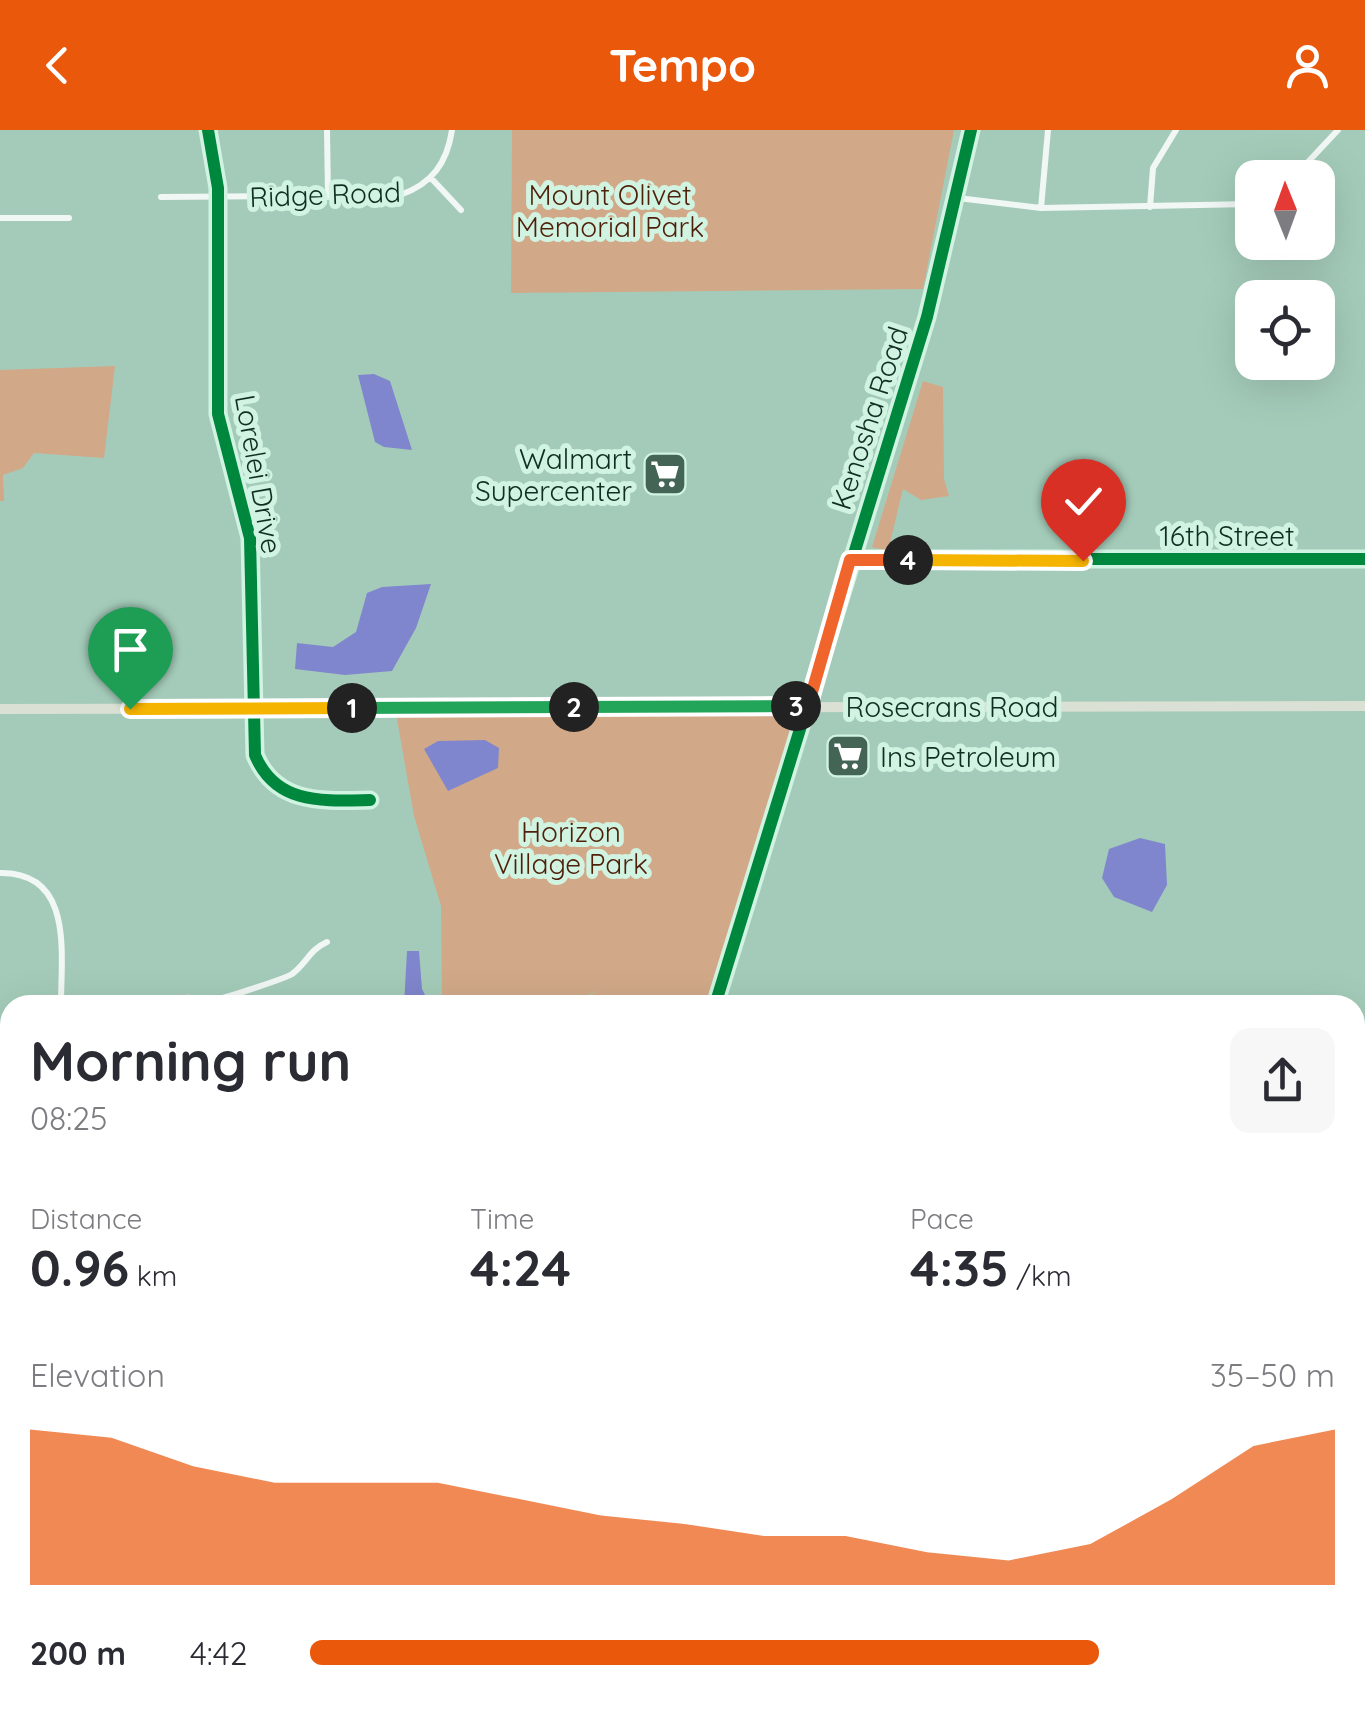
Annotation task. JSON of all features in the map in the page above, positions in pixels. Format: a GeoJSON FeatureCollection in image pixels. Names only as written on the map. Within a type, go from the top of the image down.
{"type":"FeatureCollection","features":[{"type":"Feature","properties":{"kind":"main road","name":"Rosecrans Road"},"geometry":{"type":"LineString","coordinates":[[0,709],[1365,706]]}},
{"type":"Feature","properties":{"kind":"street","name":"Lorelei Drive"},"geometry":{"type":"LineString","coordinates":[[208,130],[218,197],[218,414],[250,538],[254,755],[276,786],[312,800],[370,800]]}},
{"type":"Feature","properties":{"kind":"street"},"geometry":{"type":"LineString","coordinates":[[327,130],[328,197]]}},
{"type":"Feature","properties":{"kind":"street","name":"Ridge Road"},"geometry":{"type":"LineString","coordinates":[[161,197],[400,195],[431,178],[447,155],[452,130]]}},
{"type":"Feature","properties":{"kind":"street","name":"Kenosha Road"},"geometry":{"type":"LineString","coordinates":[[719,995],[916,355],[958,198],[971,130]]}},
{"type":"Feature","properties":{"kind":"street"},"geometry":{"type":"LineString","coordinates":[[1041,208],[1048,130]]}},
{"type":"Feature","properties":{"kind":"street"},"geometry":{"type":"LineString","coordinates":[[1150,207],[1152,168],[1176,130]]}},
{"type":"Feature","properties":{"kind":"street"},"geometry":{"type":"LineString","coordinates":[[1310,160],[1338,130]]}},
{"type":"Feature","properties":{"kind":"street"},"geometry":{"type":"LineString","coordinates":[[431,178],[462,210]]}},
{"type":"Feature","properties":{"kind":"street"},"geometry":{"type":"LineString","coordinates":[[958,198],[1041,208],[1235,204]]}},
{"type":"Feature","properties":{"kind":"street"},"geometry":{"type":"LineString","coordinates":[[0,218],[69,218]]}},
{"type":"Feature","properties":{"kind":"street","name":"16th Street"},"geometry":{"type":"LineString","coordinates":[[850,560],[1365,559]]}},
{"type":"Feature","properties":{"kind":"street"},"geometry":{"type":"LineString","coordinates":[[0,873],[19,874],[37,882],[57,906],[61,995]]}},
{"type":"Feature","properties":{"kind":"street"},"geometry":{"type":"LineString","coordinates":[[228,995],[279,982],[298,968],[312,949],[328,942]]}},
{"type":"Feature","properties":{"kind":"street"},"geometry":{"type":"LineString","coordinates":[[238,990],[241,995]]}},
{"type":"Feature","properties":{"kind":"green space","name":"Mount Olivet Memorial Park"},"geometry":{"type":"Polygon","coordinates":[[[512,130],[954,130],[923,289],[511,293],[512,130]]]}},
{"type":"Feature","properties":{"kind":"green space"},"geometry":{"type":"Polygon","coordinates":[[[115,366],[104,458],[34,453],[23,468],[3,475],[4,501],[0,501],[0,370],[115,366]]]}},
{"type":"Feature","properties":{"kind":"green space"},"geometry":{"type":"Polygon","coordinates":[[[923,381],[943,387],[944,479],[949,496],[921,500],[903,489],[888,551],[872,547],[923,381]]]}},
{"type":"Feature","properties":{"kind":"green space","name":"Horizon Village Park"},"geometry":{"type":"Polygon","coordinates":[[[808,705],[719,995],[590,995],[598,990],[588,995],[442,995],[441,906],[414,816],[395,708],[808,705]]]}},
{"type":"Feature","properties":{"kind":"water"},"geometry":{"type":"Polygon","coordinates":[[[374,374],[390,381],[412,450],[375,442],[358,375],[374,374]]]}},
{"type":"Feature","properties":{"kind":"water"},"geometry":{"type":"Polygon","coordinates":[[[431,584],[416,628],[392,671],[345,675],[295,669],[297,643],[333,647],[356,632],[367,593],[382,587],[431,584]]]}},
{"type":"Feature","properties":{"kind":"water"},"geometry":{"type":"Polygon","coordinates":[[[485,740],[499,748],[498,768],[448,791],[424,749],[438,741],[485,740]]]}},
{"type":"Feature","properties":{"kind":"water"},"geometry":{"type":"Polygon","coordinates":[[[1140,838],[1165,844],[1167,885],[1152,912],[1114,897],[1102,878],[1109,849],[1140,838]]]}},
{"type":"Feature","properties":{"kind":"water"},"geometry":{"type":"Polygon","coordinates":[[[407,951],[419,951],[425,995],[405,995],[407,951]]]}},
{"type":"Feature","properties":{"kind":"cycle path"},"geometry":{"type":"LineString","coordinates":[[208,130],[218,188],[218,414],[250,538],[255,755],[275,783],[303,797],[370,800]]}},
{"type":"Feature","properties":{"kind":"cycle path"},"geometry":{"type":"LineString","coordinates":[[718,995],[927,317],[971,130]]}},
{"type":"Feature","properties":{"kind":"cycle path"},"geometry":{"type":"LineString","coordinates":[[850,559],[1365,559]]}},
{"type":"Feature","properties":{"kind":"place","name":"Walmart Supercenter"},"geometry":{"type":"Point","coordinates":[665,474]}},
{"type":"Feature","properties":{"kind":"place","name":"Ins Petroleum"},"geometry":{"type":"Point","coordinates":[848,756]}},
{"type":"Feature","properties":{"kind":"route"},"geometry":{"type":"LineString","coordinates":[[130,709],[808,706],[850,560],[1083,561]]}}]}
